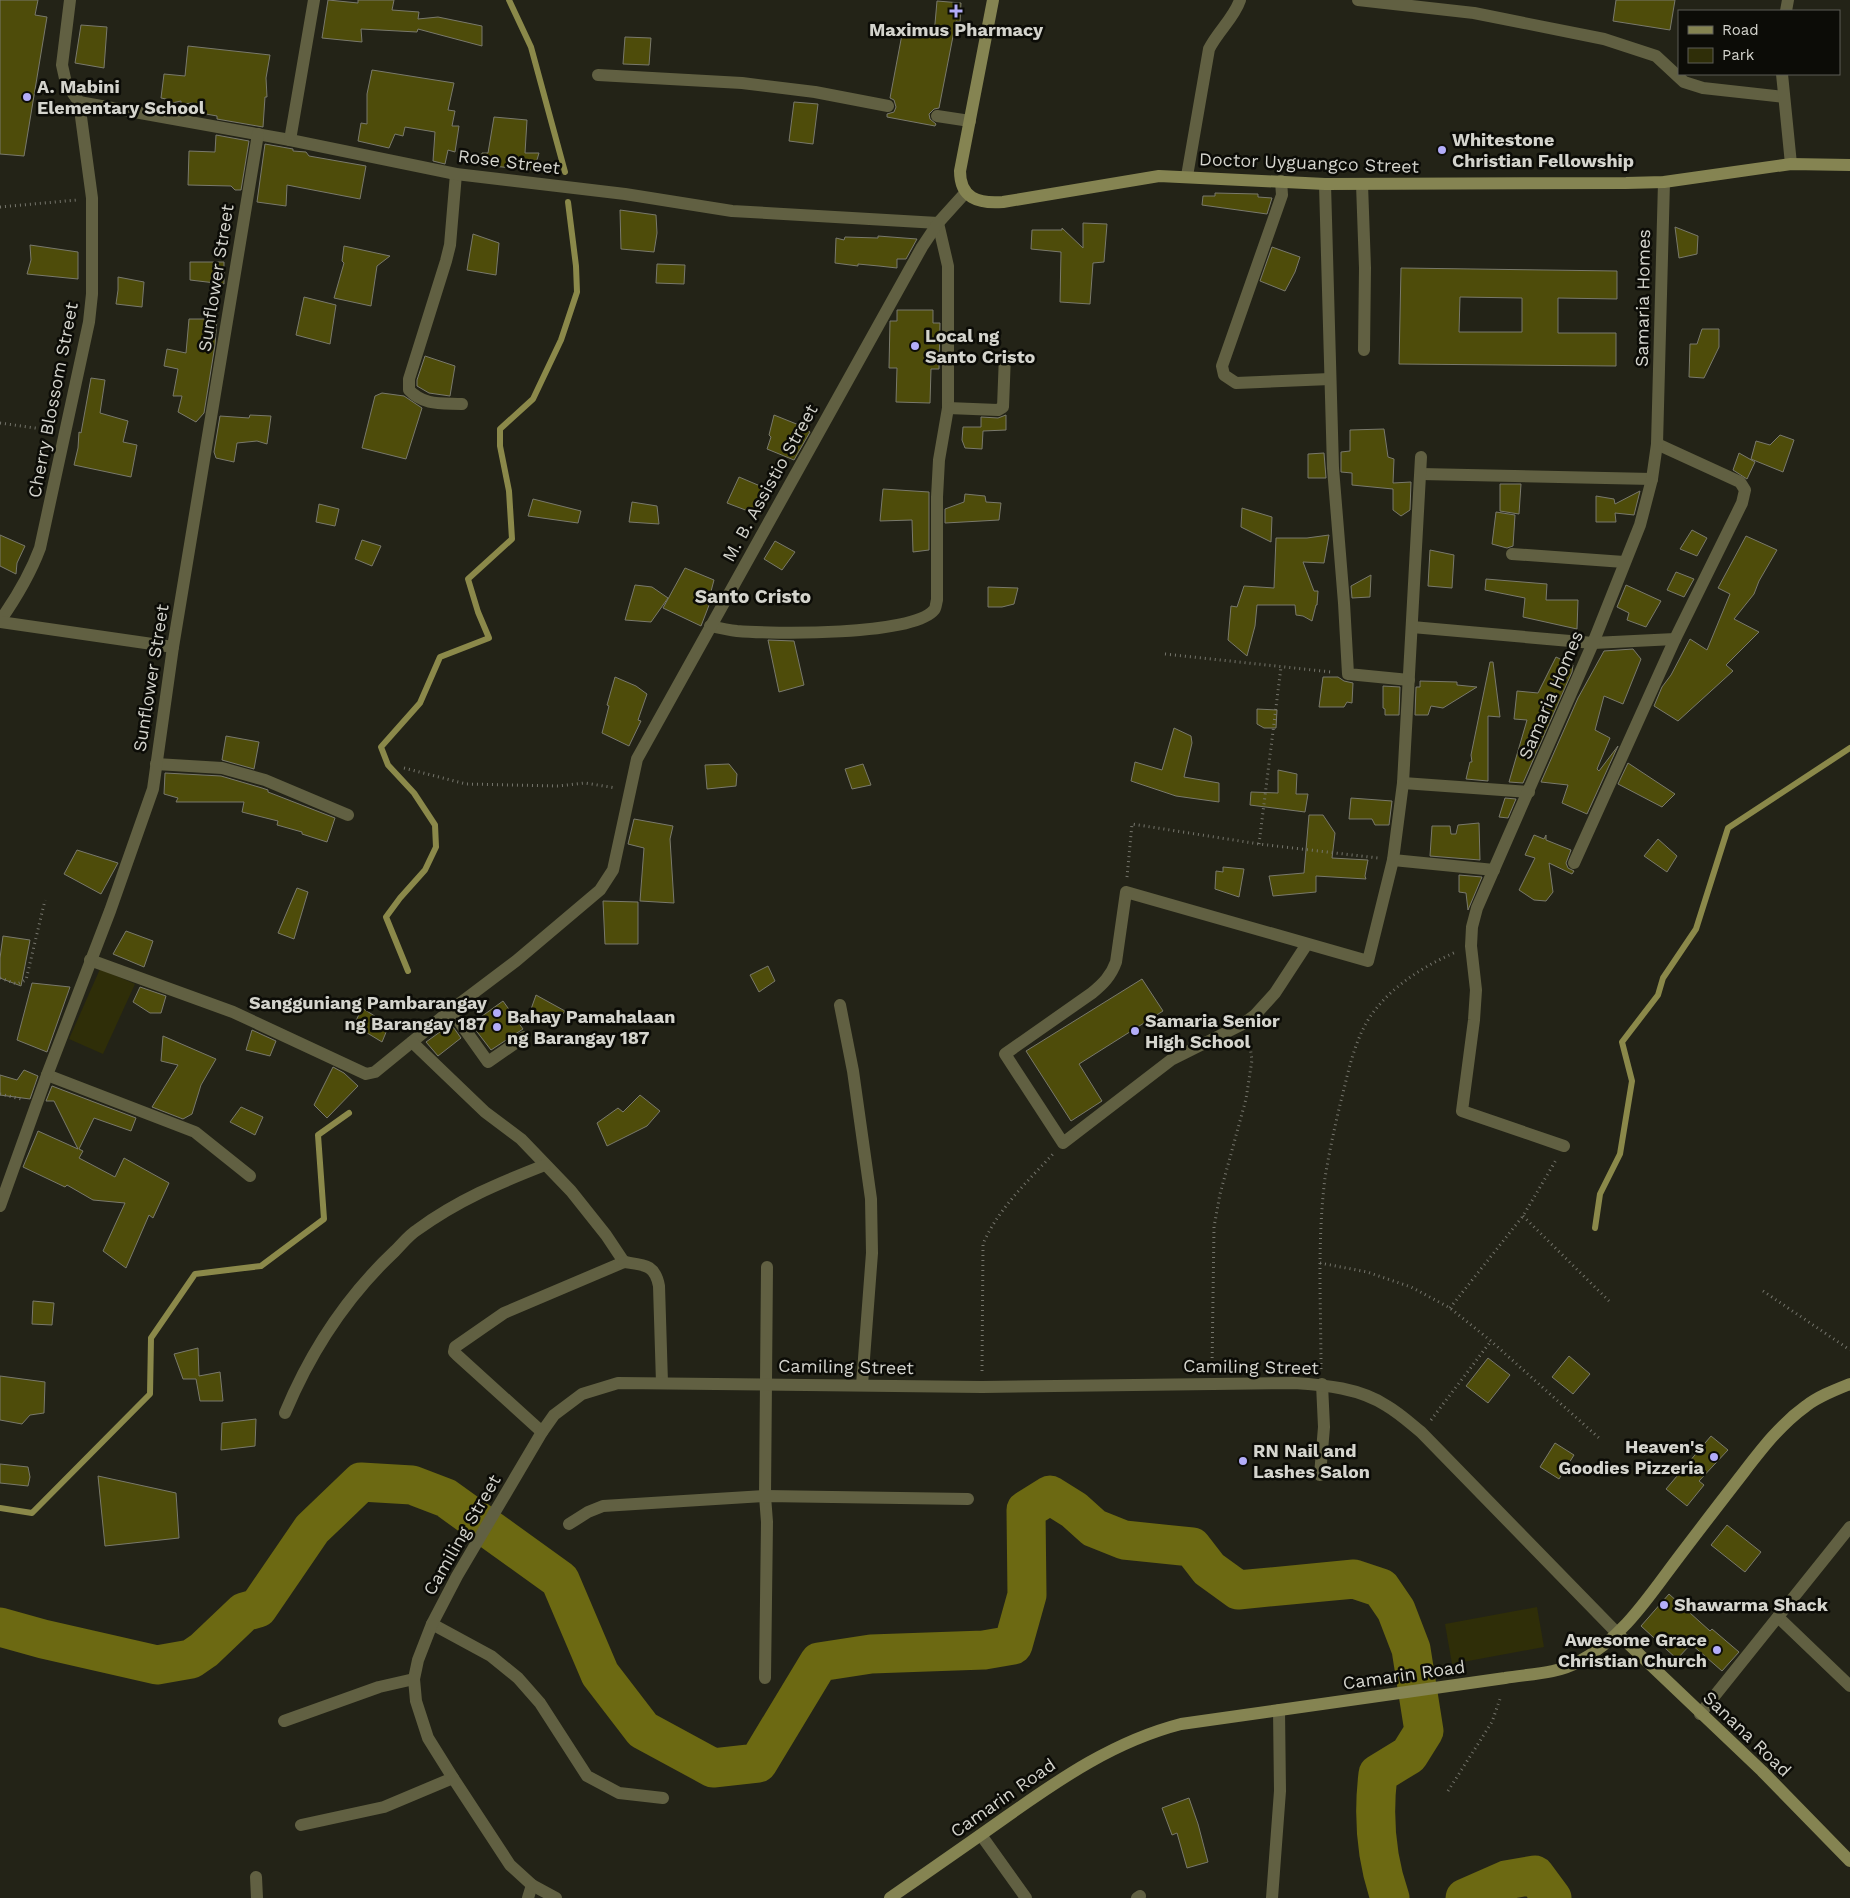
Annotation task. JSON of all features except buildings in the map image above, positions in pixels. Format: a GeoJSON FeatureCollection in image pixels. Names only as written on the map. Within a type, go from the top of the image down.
{"type":"FeatureCollection","features":[{"type":"Feature","properties":{"kind":"main road"},"geometry":{"type":"LineString","coordinates":[[966,192],[961,182],[960,171],[991,0]]}},
{"type":"Feature","properties":{"kind":"main road","name":"Doctor Uyguangco Street"},"geometry":{"type":"LineString","coordinates":[[966,192],[977,199],[994,202],[1159,176],[1325,184],[1419,185],[1664,182],[1791,164],[1850,164]]}},
{"type":"Feature","properties":{"kind":"main road","name":"Camarin Road"},"geometry":{"type":"LineString","coordinates":[[890,1898],[1065,1776],[1138,1737],[1181,1724],[1546,1672],[1577,1663],[1618,1634],[1641,1608],[1718,1505],[1783,1424],[1807,1405],[1850,1384]]}},
{"type":"Feature","properties":{"kind":"main road","name":"Sanana Road"},"geometry":{"type":"LineString","coordinates":[[1618,1634],[1762,1771],[1850,1861]]}},
{"type":"Feature","properties":{"kind":"street","name":"Cherry Blossom Street"},"geometry":{"type":"LineString","coordinates":[[0,622],[14,601],[35,562],[40,548],[89,322],[93,262],[92,198],[79,102],[66,83],[62,65],[70,0]]}},
{"type":"Feature","properties":{"kind":"street"},"geometry":{"type":"LineString","coordinates":[[290,140],[314,0]]}},
{"type":"Feature","properties":{"kind":"street"},"geometry":{"type":"LineString","coordinates":[[1187,176],[1209,49],[1216,36],[1238,7],[1240,0]]}},
{"type":"Feature","properties":{"kind":"street"},"geometry":{"type":"LineString","coordinates":[[1358,0],[1474,14],[1604,38],[1656,56],[1684,82],[1703,88],[1784,97]]}},
{"type":"Feature","properties":{"kind":"street"},"geometry":{"type":"LineString","coordinates":[[598,75],[742,83],[815,92],[888,106]]}},
{"type":"Feature","properties":{"kind":"street"},"geometry":{"type":"LineString","coordinates":[[1782,75],[1791,164]]}},
{"type":"Feature","properties":{"kind":"street","name":"Rose Street"},"geometry":{"type":"LineString","coordinates":[[79,102],[290,140],[456,174],[625,194],[732,211],[938,223]]}},
{"type":"Feature","properties":{"kind":"street"},"geometry":{"type":"LineString","coordinates":[[938,116],[970,121]]}},
{"type":"Feature","properties":{"kind":"street","name":"Sunflower Street"},"geometry":{"type":"LineString","coordinates":[[0,1206],[152,789],[173,647],[258,134]]}},
{"type":"Feature","properties":{"kind":"street"},"geometry":{"type":"LineString","coordinates":[[456,174],[450,245],[409,379],[409,390],[415,397],[425,402],[462,404]]}},
{"type":"Feature","properties":{"kind":"street"},"geometry":{"type":"LineString","coordinates":[[1281,181],[1282,195],[1280,204],[1222,366],[1224,375],[1236,383],[1330,379]]}},
{"type":"Feature","properties":{"kind":"street","name":"Samaria Homes"},"geometry":{"type":"LineString","coordinates":[[1564,1146],[1462,1110],[1476,990],[1471,946],[1472,927],[1494,870],[1593,642],[1640,525],[1652,479],[1657,444],[1664,182]]}},
{"type":"Feature","properties":{"kind":"street"},"geometry":{"type":"LineString","coordinates":[[1325,184],[1333,468],[1348,674],[1409,680]]}},
{"type":"Feature","properties":{"kind":"street"},"geometry":{"type":"LineString","coordinates":[[1362,184],[1365,268],[1364,350]]}},
{"type":"Feature","properties":{"kind":"street","name":"M. B. Assistio Street"},"geometry":{"type":"LineString","coordinates":[[90,960],[233,1012],[366,1074],[375,1072],[451,1010],[516,961],[600,890],[613,870],[637,758],[922,247],[938,223],[966,192]]}},
{"type":"Feature","properties":{"kind":"street"},"geometry":{"type":"LineString","coordinates":[[710,626],[735,631],[772,633],[820,632],[895,626],[919,620],[934,610],[938,600],[938,477],[948,408],[948,266],[938,223]]}},
{"type":"Feature","properties":{"kind":"street"},"geometry":{"type":"LineString","coordinates":[[948,408],[998,410],[1003,407],[1005,355]]}},
{"type":"Feature","properties":{"kind":"street"},"geometry":{"type":"LineString","coordinates":[[1574,863],[1675,639],[1742,503],[1745,490],[1740,482],[1657,444]]}},
{"type":"Feature","properties":{"kind":"street"},"geometry":{"type":"LineString","coordinates":[[1307,944],[1266,1004],[1243,1024],[1171,1060],[1063,1143],[1005,1054],[1092,993],[1113,972],[1126,892],[1368,961],[1393,860],[1403,783],[1421,458]]}},
{"type":"Feature","properties":{"kind":"street"},"geometry":{"type":"LineString","coordinates":[[1421,474],[1652,479]]}},
{"type":"Feature","properties":{"kind":"street"},"geometry":{"type":"LineString","coordinates":[[1512,554],[1624,562]]}},
{"type":"Feature","properties":{"kind":"street"},"geometry":{"type":"LineString","coordinates":[[0,622],[173,647]]}},
{"type":"Feature","properties":{"kind":"street"},"geometry":{"type":"LineString","coordinates":[[1412,627],[1593,642],[1675,639]]}},
{"type":"Feature","properties":{"kind":"street"},"geometry":{"type":"LineString","coordinates":[[156,764],[222,768],[265,780],[348,815]]}},
{"type":"Feature","properties":{"kind":"street"},"geometry":{"type":"LineString","coordinates":[[1403,783],[1529,792]]}},
{"type":"Feature","properties":{"kind":"street"},"geometry":{"type":"LineString","coordinates":[[1393,860],[1494,870]]}},
{"type":"Feature","properties":{"kind":"street"},"geometry":{"type":"LineString","coordinates":[[840,1005],[853,1072],[871,1199],[872,1253],[862,1385]]}},
{"type":"Feature","properties":{"kind":"street"},"geometry":{"type":"LineString","coordinates":[[451,1010],[488,1062],[524,1037]]}},
{"type":"Feature","properties":{"kind":"street"},"geometry":{"type":"LineString","coordinates":[[412,1042],[484,1112],[522,1139],[571,1191],[606,1235],[624,1262]]}},
{"type":"Feature","properties":{"kind":"street"},"geometry":{"type":"LineString","coordinates":[[47,1075],[195,1132],[250,1176]]}},
{"type":"Feature","properties":{"kind":"street"},"geometry":{"type":"LineString","coordinates":[[284,1413],[296,1386],[327,1332],[358,1289],[415,1231],[467,1198],[546,1165]]}},
{"type":"Feature","properties":{"kind":"street"},"geometry":{"type":"LineString","coordinates":[[542,1432],[457,1355],[454,1352],[455,1347],[504,1313],[624,1262],[651,1268],[657,1274],[662,1383]]}},
{"type":"Feature","properties":{"kind":"street"},"geometry":{"type":"LineString","coordinates":[[765,1678],[767,1267]]}},
{"type":"Feature","properties":{"kind":"street","name":"Camiling Street"},"geometry":{"type":"LineString","coordinates":[[556,1898],[532,1885],[510,1864],[453,1778],[428,1738],[416,1701],[414,1679],[418,1660],[432,1624],[457,1576],[542,1432],[554,1415],[582,1394],[618,1383],[982,1386],[1211,1383],[1322,1384],[1354,1391],[1386,1405],[1421,1432],[1618,1634]]}},
{"type":"Feature","properties":{"kind":"street"},"geometry":{"type":"LineString","coordinates":[[1320,1475],[1324,1427],[1322,1384]]}},
{"type":"Feature","properties":{"kind":"street"},"geometry":{"type":"LineString","coordinates":[[569,1524],[588,1512],[603,1506],[765,1496],[968,1499]]}},
{"type":"Feature","properties":{"kind":"street"},"geometry":{"type":"LineString","coordinates":[[1700,1714],[1849,1531]]}},
{"type":"Feature","properties":{"kind":"street"},"geometry":{"type":"LineString","coordinates":[[1778,1618],[1850,1686]]}},
{"type":"Feature","properties":{"kind":"street"},"geometry":{"type":"LineString","coordinates":[[432,1624],[491,1656],[518,1678],[540,1703],[587,1776],[619,1792],[663,1798]]}},
{"type":"Feature","properties":{"kind":"street"},"geometry":{"type":"LineString","coordinates":[[284,1721],[379,1687],[414,1679]]}},
{"type":"Feature","properties":{"kind":"street"},"geometry":{"type":"LineString","coordinates":[[1272,1898],[1280,1791],[1278,1710]]}},
{"type":"Feature","properties":{"kind":"street"},"geometry":{"type":"LineString","coordinates":[[301,1825],[384,1807],[453,1778]]}},
{"type":"Feature","properties":{"kind":"street"},"geometry":{"type":"LineString","coordinates":[[981,1835],[1026,1898]]}},
{"type":"Feature","properties":{"kind":"street"},"geometry":{"type":"LineString","coordinates":[[256,1877],[257,1898]]}},
{"type":"Feature","properties":{"kind":"street"},"geometry":{"type":"LineString","coordinates":[[528,1898],[532,1885]]}},
{"type":"Feature","properties":{"kind":"path"},"geometry":{"type":"LineString","coordinates":[[0,207],[92,198]]}},
{"type":"Feature","properties":{"kind":"path"},"geometry":{"type":"LineString","coordinates":[[0,423],[66,433]]}},
{"type":"Feature","properties":{"kind":"path"},"geometry":{"type":"LineString","coordinates":[[1165,654],[1348,674]]}},
{"type":"Feature","properties":{"kind":"path"},"geometry":{"type":"LineString","coordinates":[[1259,844],[1281,667]]}},
{"type":"Feature","properties":{"kind":"path"},"geometry":{"type":"LineString","coordinates":[[404,768],[466,784],[558,786],[584,782],[631,790]]}},
{"type":"Feature","properties":{"kind":"path"},"geometry":{"type":"LineString","coordinates":[[1126,892],[1132,824],[1259,844],[1393,860]]}},
{"type":"Feature","properties":{"kind":"path"},"geometry":{"type":"LineString","coordinates":[[0,978],[17,984],[26,980],[45,900]]}},
{"type":"Feature","properties":{"kind":"path"},"geometry":{"type":"LineString","coordinates":[[1322,1384],[1320,1263],[1325,1179],[1335,1122],[1352,1055],[1370,1016],[1384,999],[1411,976],[1436,960],[1471,946]]}},
{"type":"Feature","properties":{"kind":"path"},"geometry":{"type":"LineString","coordinates":[[1211,1383],[1214,1226],[1220,1194],[1246,1099],[1252,1060],[1251,1045],[1243,1024]]}},
{"type":"Feature","properties":{"kind":"path"},"geometry":{"type":"LineString","coordinates":[[0,1094],[36,1103]]}},
{"type":"Feature","properties":{"kind":"path"},"geometry":{"type":"LineString","coordinates":[[982,1386],[983,1244],[1000,1212],[1063,1143]]}},
{"type":"Feature","properties":{"kind":"path"},"geometry":{"type":"LineString","coordinates":[[1450,1308],[1523,1216],[1564,1146]]}},
{"type":"Feature","properties":{"kind":"path"},"geometry":{"type":"LineString","coordinates":[[1523,1216],[1609,1301]]}},
{"type":"Feature","properties":{"kind":"path"},"geometry":{"type":"LineString","coordinates":[[1320,1263],[1367,1272],[1411,1287],[1450,1308],[1491,1341],[1599,1438]]}},
{"type":"Feature","properties":{"kind":"path"},"geometry":{"type":"LineString","coordinates":[[1763,1291],[1850,1350]]}},
{"type":"Feature","properties":{"kind":"path"},"geometry":{"type":"LineString","coordinates":[[1421,1432],[1491,1341]]}},
{"type":"Feature","properties":{"kind":"path"},"geometry":{"type":"LineString","coordinates":[[1448,1791],[1492,1722],[1500,1703],[1505,1678]]}},
{"type":"Feature","properties":{"kind":"green space"},"geometry":{"type":"Polygon","coordinates":[[[100,969],[135,984],[103,1054],[69,1039],[100,969]]]}},
{"type":"Feature","properties":{"kind":"green space"},"geometry":{"type":"Polygon","coordinates":[[[1537,1607],[1544,1647],[1452,1664],[1445,1624],[1537,1607]]]}},
{"type":"Feature","properties":{"kind":"waterway"},"geometry":{"type":"LineString","coordinates":[[509,0],[531,47],[565,172]]}},
{"type":"Feature","properties":{"kind":"waterway"},"geometry":{"type":"LineString","coordinates":[[408,971],[386,917],[425,870],[436,847],[435,825],[414,793],[388,765],[381,747],[420,703],[440,657],[489,638],[478,612],[468,579],[512,539],[509,491],[500,446],[500,429],[533,399],[561,340],[577,292],[576,266],[568,202]]}},
{"type":"Feature","properties":{"kind":"waterway"},"geometry":{"type":"LineString","coordinates":[[1595,1228],[1600,1194],[1620,1154],[1632,1081],[1622,1042],[1658,995],[1663,978],[1696,929],[1728,828],[1850,748]]}},
{"type":"Feature","properties":{"kind":"waterway"},"geometry":{"type":"LineString","coordinates":[[0,1508],[32,1513],[150,1394],[151,1338],[195,1274],[261,1266],[324,1219],[318,1135],[349,1113]]}},
{"type":"Feature","properties":{"kind":"waterway"},"geometry":{"type":"LineString","coordinates":[[0,1627],[43,1639],[157,1665],[191,1659],[204,1650],[244,1612],[258,1608],[312,1529],[361,1482],[412,1485],[446,1498],[560,1580],[600,1674],[643,1730],[713,1768],[758,1763],[819,1662],[871,1654],[984,1650],[1013,1645],[1027,1595],[1026,1510],[1050,1495],[1074,1510],[1094,1528],[1124,1540],[1192,1547],[1209,1569],[1238,1590],[1354,1579],[1381,1588],[1396,1610],[1411,1649],[1424,1731],[1409,1755],[1378,1774],[1377,1836],[1385,1883],[1390,1898]]}},
{"type":"Feature","properties":{"kind":"waterway"},"geometry":{"type":"LineString","coordinates":[[1465,1898],[1506,1880],[1535,1875],[1552,1898]]}},
{"type":"Feature","properties":{"kind":"place","name":"Maximus Pharmacy"},"geometry":{"type":"Point","coordinates":[956,11]}},
{"type":"Feature","properties":{"kind":"place","name":"A. Mabini Elementary School"},"geometry":{"type":"Point","coordinates":[27,97]}},
{"type":"Feature","properties":{"kind":"place","name":"Whitestone Christian Fellowship"},"geometry":{"type":"Point","coordinates":[1442,150]}},
{"type":"Feature","properties":{"kind":"place","name":"Local ng Santo Cristo"},"geometry":{"type":"Point","coordinates":[915,346]}},
{"type":"Feature","properties":{"kind":"place","name":"Sangguniang Pambarangay ng Barangay 187"},"geometry":{"type":"Point","coordinates":[497,1013]}},
{"type":"Feature","properties":{"kind":"place","name":"Bahay Pamahalaan ng Barangay 187"},"geometry":{"type":"Point","coordinates":[497,1027]}},
{"type":"Feature","properties":{"kind":"place","name":"Samaria Senior High School"},"geometry":{"type":"Point","coordinates":[1135,1031]}},
{"type":"Feature","properties":{"kind":"place","name":"Heaven's Goodies Pizzeria"},"geometry":{"type":"Point","coordinates":[1714,1457]}},
{"type":"Feature","properties":{"kind":"place","name":"RN Nail and Lashes Salon"},"geometry":{"type":"Point","coordinates":[1243,1461]}},
{"type":"Feature","properties":{"kind":"place","name":"Shawarma Shack"},"geometry":{"type":"Point","coordinates":[1664,1605]}},
{"type":"Feature","properties":{"kind":"place","name":"Awesome Grace Christian Church"},"geometry":{"type":"Point","coordinates":[1717,1650]}},
{"type":"Feature","properties":{"kind":"district","name":"Santo Cristo"},"geometry":{"type":"Point","coordinates":[753,596]}}]}
